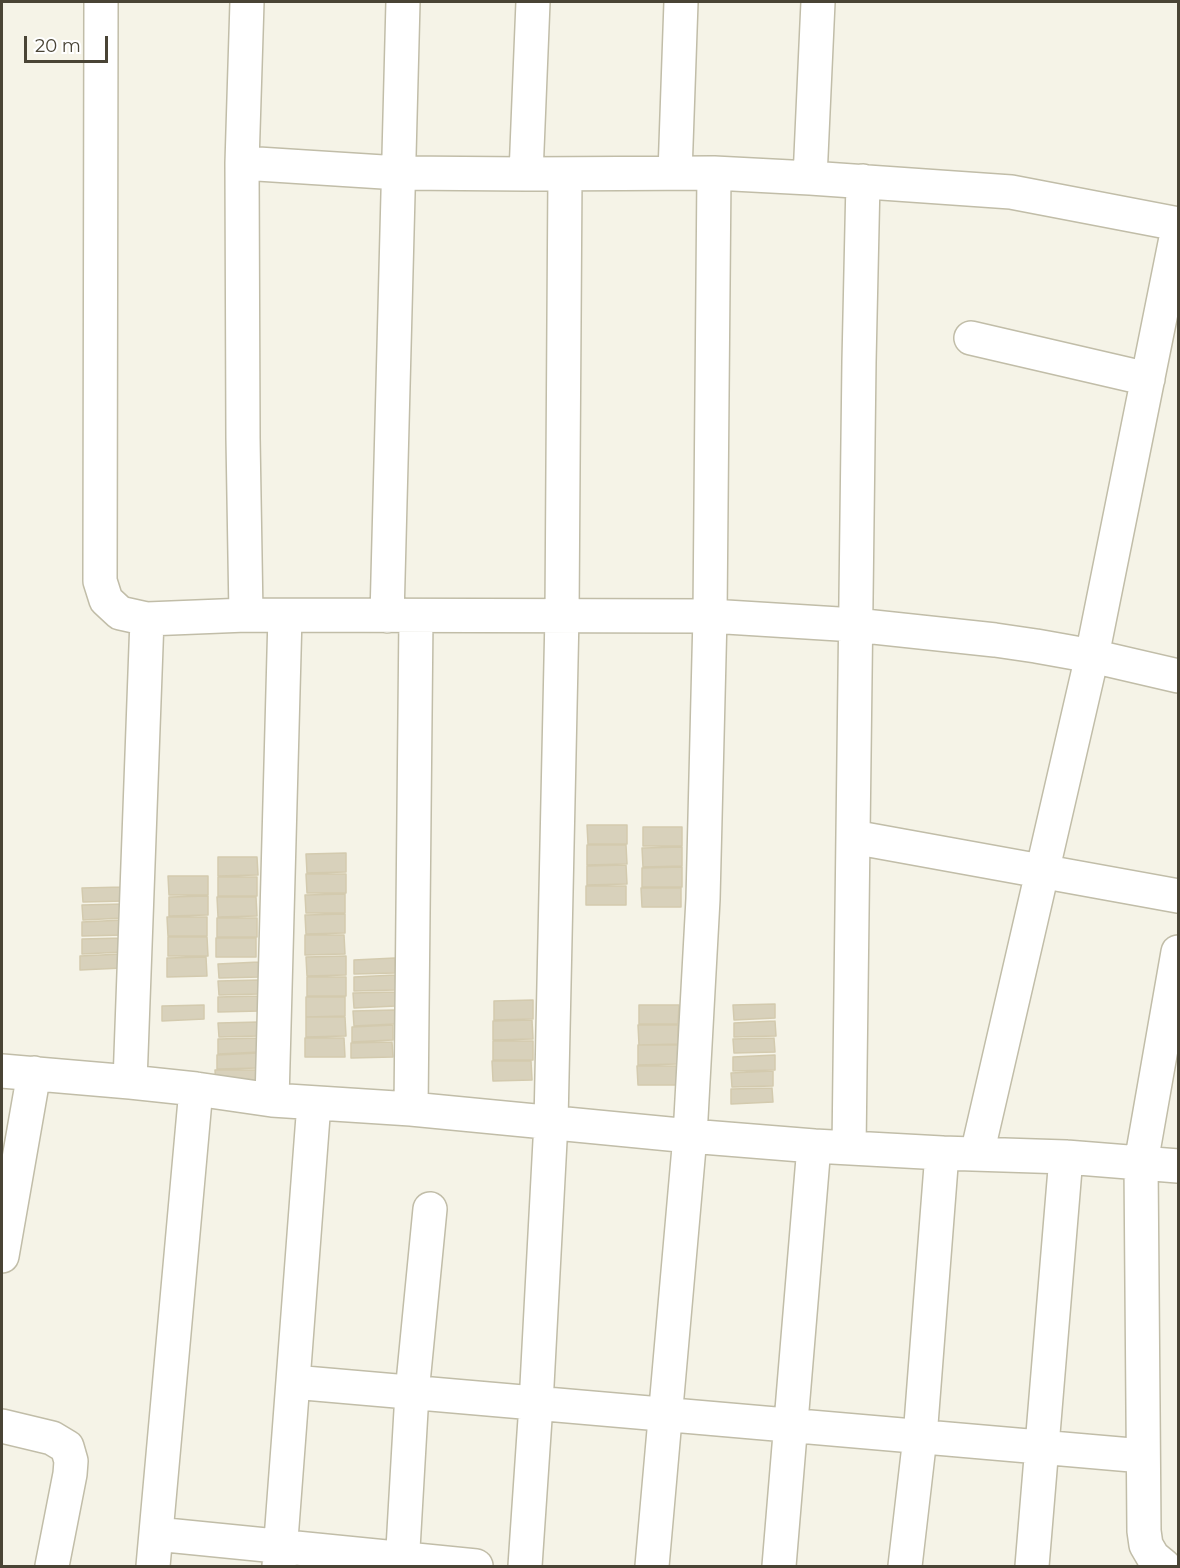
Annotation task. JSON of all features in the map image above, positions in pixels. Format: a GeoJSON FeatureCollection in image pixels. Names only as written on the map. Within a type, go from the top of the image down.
{"type":"FeatureCollection","features":[{"type":"Feature","properties":{"kind":"street"},"geometry":{"type":"LineString","coordinates":[[101,2],[100,581],[106,600],[120,613],[147,619],[246,615],[710,616],[855,625],[1026,644],[1179,676]]}},
{"type":"Feature","properties":{"kind":"street"},"geometry":{"type":"LineString","coordinates":[[246,615],[242,163],[247,2]]}},
{"type":"Feature","properties":{"kind":"street"},"geometry":{"type":"LineString","coordinates":[[404,2],[399,173],[401,616],[411,1109]]}},
{"type":"Feature","properties":{"kind":"street"},"geometry":{"type":"LineString","coordinates":[[526,174],[533,2]]}},
{"type":"Feature","properties":{"kind":"street"},"geometry":{"type":"LineString","coordinates":[[675,172],[681,2]]}},
{"type":"Feature","properties":{"kind":"street"},"geometry":{"type":"LineString","coordinates":[[810,177],[818,2]]}},
{"type":"Feature","properties":{"kind":"street"},"geometry":{"type":"LineString","coordinates":[[242,163],[399,173],[675,172],[810,177],[1011,192],[1179,226],[1092,656],[977,1154]]}},
{"type":"Feature","properties":{"kind":"street"},"geometry":{"type":"LineString","coordinates":[[652,1566],[690,1136],[703,899],[710,616],[714,173]]}},
{"type":"Feature","properties":{"kind":"street"},"geometry":{"type":"LineString","coordinates":[[525,1566],[551,1122],[562,615],[565,174]]}},
{"type":"Feature","properties":{"kind":"street"},"geometry":{"type":"LineString","coordinates":[[849,1148],[863,181]]}},
{"type":"Feature","properties":{"kind":"street"},"geometry":{"type":"LineString","coordinates":[[971,338],[1148,379]]}},
{"type":"Feature","properties":{"kind":"street"},"geometry":{"type":"LineString","coordinates":[[272,1100],[285,616]]}},
{"type":"Feature","properties":{"kind":"street"},"geometry":{"type":"LineString","coordinates":[[130,1082],[147,619]]}},
{"type":"Feature","properties":{"kind":"street"},"geometry":{"type":"LineString","coordinates":[[853,837],[1179,896]]}},
{"type":"Feature","properties":{"kind":"street"},"geometry":{"type":"LineString","coordinates":[[1164,1566],[1146,1545],[1144,1531],[1141,1163],[1179,952]]}},
{"type":"Feature","properties":{"kind":"street"},"geometry":{"type":"LineString","coordinates":[[2,1071],[196,1089],[272,1100],[411,1109],[690,1136],[814,1146],[1066,1157],[1179,1166]]}},
{"type":"Feature","properties":{"kind":"street"},"geometry":{"type":"LineString","coordinates":[[2,1256],[34,1073]]}},
{"type":"Feature","properties":{"kind":"street"},"geometry":{"type":"LineString","coordinates":[[153,1566],[196,1089]]}},
{"type":"Feature","properties":{"kind":"street"},"geometry":{"type":"LineString","coordinates":[[280,1557],[314,1103]]}},
{"type":"Feature","properties":{"kind":"street"},"geometry":{"type":"LineString","coordinates":[[778,1566],[814,1146]]}},
{"type":"Feature","properties":{"kind":"street"},"geometry":{"type":"LineString","coordinates":[[905,1566],[920,1437],[942,1153]]}},
{"type":"Feature","properties":{"kind":"street"},"geometry":{"type":"LineString","coordinates":[[1032,1566],[1066,1157]]}},
{"type":"Feature","properties":{"kind":"street"},"geometry":{"type":"LineString","coordinates":[[403,1562],[412,1393],[430,1209]]}},
{"type":"Feature","properties":{"kind":"street"},"geometry":{"type":"LineString","coordinates":[[293,1382],[1143,1456]]}},
{"type":"Feature","properties":{"kind":"street"},"geometry":{"type":"LineString","coordinates":[[2,1426],[52,1438],[67,1447],[71,1461],[70,1474],[52,1566]]}},
{"type":"Feature","properties":{"kind":"street"},"geometry":{"type":"LineString","coordinates":[[156,1534],[280,1557],[476,1566]]}},
{"type":"Feature","properties":{"kind":"building"},"geometry":{"type":"Polygon","coordinates":[[[587,825],[627,825],[627,844],[588,844],[587,825]]]}},
{"type":"Feature","properties":{"kind":"building"},"geometry":{"type":"Polygon","coordinates":[[[643,827],[682,827],[682,846],[643,846],[643,827]]]}},
{"type":"Feature","properties":{"kind":"building"},"geometry":{"type":"Polygon","coordinates":[[[587,845],[626,845],[627,864],[587,865],[587,845]]]}},
{"type":"Feature","properties":{"kind":"building"},"geometry":{"type":"Polygon","coordinates":[[[682,847],[682,866],[643,867],[642,848],[682,847]]]}},
{"type":"Feature","properties":{"kind":"building"},"geometry":{"type":"Polygon","coordinates":[[[346,853],[346,872],[307,873],[306,854],[346,853]]]}},
{"type":"Feature","properties":{"kind":"building"},"geometry":{"type":"Polygon","coordinates":[[[218,857],[257,857],[258,875],[218,876],[218,857]]]}},
{"type":"Feature","properties":{"kind":"building"},"geometry":{"type":"Polygon","coordinates":[[[626,865],[627,884],[587,885],[587,866],[626,865]]]}},
{"type":"Feature","properties":{"kind":"building"},"geometry":{"type":"Polygon","coordinates":[[[682,867],[682,887],[642,887],[642,868],[682,867]]]}},
{"type":"Feature","properties":{"kind":"building"},"geometry":{"type":"Polygon","coordinates":[[[306,874],[346,874],[346,893],[307,893],[306,874]]]}},
{"type":"Feature","properties":{"kind":"building"},"geometry":{"type":"Polygon","coordinates":[[[168,876],[208,876],[208,895],[169,895],[168,876]]]}},
{"type":"Feature","properties":{"kind":"building"},"geometry":{"type":"Polygon","coordinates":[[[218,877],[257,877],[257,896],[218,896],[218,877]]]}},
{"type":"Feature","properties":{"kind":"building"},"geometry":{"type":"Polygon","coordinates":[[[586,886],[626,886],[626,905],[586,905],[586,886]]]}},
{"type":"Feature","properties":{"kind":"building"},"geometry":{"type":"Polygon","coordinates":[[[123,887],[124,901],[83,902],[82,888],[123,887]]]}},
{"type":"Feature","properties":{"kind":"building"},"geometry":{"type":"Polygon","coordinates":[[[641,888],[681,888],[681,907],[642,907],[641,888]]]}},
{"type":"Feature","properties":{"kind":"building"},"geometry":{"type":"Polygon","coordinates":[[[345,894],[345,913],[306,913],[305,895],[345,894]]]}},
{"type":"Feature","properties":{"kind":"building"},"geometry":{"type":"Polygon","coordinates":[[[208,896],[208,915],[169,916],[169,897],[208,896]]]}},
{"type":"Feature","properties":{"kind":"building"},"geometry":{"type":"Polygon","coordinates":[[[217,897],[256,897],[257,916],[218,917],[217,897]]]}},
{"type":"Feature","properties":{"kind":"building"},"geometry":{"type":"Polygon","coordinates":[[[124,904],[124,918],[83,920],[82,905],[124,904]]]}},
{"type":"Feature","properties":{"kind":"building"},"geometry":{"type":"Polygon","coordinates":[[[345,914],[345,933],[306,934],[305,915],[345,914]]]}},
{"type":"Feature","properties":{"kind":"building"},"geometry":{"type":"Polygon","coordinates":[[[167,917],[207,917],[207,936],[168,936],[167,917]]]}},
{"type":"Feature","properties":{"kind":"building"},"geometry":{"type":"Polygon","coordinates":[[[217,918],[257,918],[257,937],[217,937],[217,918]]]}},
{"type":"Feature","properties":{"kind":"building"},"geometry":{"type":"Polygon","coordinates":[[[123,920],[124,935],[82,936],[82,922],[123,920]]]}},
{"type":"Feature","properties":{"kind":"building"},"geometry":{"type":"Polygon","coordinates":[[[305,935],[344,935],[345,954],[305,955],[305,935]]]}},
{"type":"Feature","properties":{"kind":"building"},"geometry":{"type":"Polygon","coordinates":[[[168,937],[207,937],[208,956],[168,956],[168,937]]]}},
{"type":"Feature","properties":{"kind":"building"},"geometry":{"type":"Polygon","coordinates":[[[123,938],[124,952],[82,954],[82,939],[123,938]]]}},
{"type":"Feature","properties":{"kind":"building"},"geometry":{"type":"Polygon","coordinates":[[[216,938],[256,938],[256,957],[216,957],[216,938]]]}},
{"type":"Feature","properties":{"kind":"building"},"geometry":{"type":"Polygon","coordinates":[[[122,954],[122,968],[80,970],[80,956],[122,954]]]}},
{"type":"Feature","properties":{"kind":"building"},"geometry":{"type":"Polygon","coordinates":[[[346,956],[346,975],[307,976],[306,957],[346,956]]]}},
{"type":"Feature","properties":{"kind":"building"},"geometry":{"type":"Polygon","coordinates":[[[206,957],[207,976],[167,977],[167,958],[206,957]]]}},
{"type":"Feature","properties":{"kind":"building"},"geometry":{"type":"Polygon","coordinates":[[[395,958],[395,973],[354,974],[354,960],[395,958]]]}},
{"type":"Feature","properties":{"kind":"building"},"geometry":{"type":"Polygon","coordinates":[[[259,962],[260,977],[219,978],[218,964],[259,962]]]}},
{"type":"Feature","properties":{"kind":"building"},"geometry":{"type":"Polygon","coordinates":[[[395,975],[396,990],[354,991],[354,977],[395,975]]]}},
{"type":"Feature","properties":{"kind":"building"},"geometry":{"type":"Polygon","coordinates":[[[307,977],[346,977],[346,996],[307,996],[307,977]]]}},
{"type":"Feature","properties":{"kind":"building"},"geometry":{"type":"Polygon","coordinates":[[[260,980],[260,994],[219,995],[218,981],[260,980]]]}},
{"type":"Feature","properties":{"kind":"building"},"geometry":{"type":"Polygon","coordinates":[[[395,992],[396,1006],[354,1008],[353,993],[395,992]]]}},
{"type":"Feature","properties":{"kind":"building"},"geometry":{"type":"Polygon","coordinates":[[[259,996],[260,1011],[218,1012],[218,997],[259,996]]]}},
{"type":"Feature","properties":{"kind":"building"},"geometry":{"type":"Polygon","coordinates":[[[306,997],[345,997],[345,1016],[306,1017],[306,997]]]}},
{"type":"Feature","properties":{"kind":"building"},"geometry":{"type":"Polygon","coordinates":[[[533,1000],[533,1019],[494,1020],[494,1001],[533,1000]]]}},
{"type":"Feature","properties":{"kind":"building"},"geometry":{"type":"Polygon","coordinates":[[[775,1004],[775,1018],[734,1020],[733,1005],[775,1004]]]}},
{"type":"Feature","properties":{"kind":"building"},"geometry":{"type":"Polygon","coordinates":[[[204,1005],[204,1019],[162,1021],[162,1006],[204,1005]]]}},
{"type":"Feature","properties":{"kind":"building"},"geometry":{"type":"Polygon","coordinates":[[[639,1005],[679,1005],[678,1024],[639,1024],[639,1005]]]}},
{"type":"Feature","properties":{"kind":"building"},"geometry":{"type":"Polygon","coordinates":[[[395,1010],[395,1024],[354,1026],[353,1011],[395,1010]]]}},
{"type":"Feature","properties":{"kind":"building"},"geometry":{"type":"Polygon","coordinates":[[[306,1017],[345,1017],[346,1036],[306,1037],[306,1017]]]}},
{"type":"Feature","properties":{"kind":"building"},"geometry":{"type":"Polygon","coordinates":[[[532,1020],[533,1039],[493,1040],[493,1021],[532,1020]]]}},
{"type":"Feature","properties":{"kind":"building"},"geometry":{"type":"Polygon","coordinates":[[[775,1021],[776,1036],[734,1037],[734,1023],[775,1021]]]}},
{"type":"Feature","properties":{"kind":"building"},"geometry":{"type":"Polygon","coordinates":[[[260,1022],[260,1036],[219,1037],[218,1023],[260,1022]]]}},
{"type":"Feature","properties":{"kind":"building"},"geometry":{"type":"Polygon","coordinates":[[[393,1025],[393,1040],[352,1042],[352,1027],[393,1025]]]}},
{"type":"Feature","properties":{"kind":"building"},"geometry":{"type":"Polygon","coordinates":[[[638,1025],[678,1025],[678,1044],[639,1045],[638,1025]]]}},
{"type":"Feature","properties":{"kind":"building"},"geometry":{"type":"Polygon","coordinates":[[[259,1038],[260,1052],[218,1054],[218,1039],[259,1038]]]}},
{"type":"Feature","properties":{"kind":"building"},"geometry":{"type":"Polygon","coordinates":[[[305,1038],[344,1038],[345,1057],[305,1057],[305,1038]]]}},
{"type":"Feature","properties":{"kind":"building"},"geometry":{"type":"Polygon","coordinates":[[[774,1038],[775,1052],[734,1053],[733,1039],[774,1038]]]}},
{"type":"Feature","properties":{"kind":"building"},"geometry":{"type":"Polygon","coordinates":[[[493,1041],[533,1041],[533,1060],[493,1060],[493,1041]]]}},
{"type":"Feature","properties":{"kind":"building"},"geometry":{"type":"Polygon","coordinates":[[[392,1042],[393,1057],[351,1058],[351,1043],[392,1042]]]}},
{"type":"Feature","properties":{"kind":"building"},"geometry":{"type":"Polygon","coordinates":[[[638,1045],[678,1045],[678,1064],[638,1065],[638,1045]]]}},
{"type":"Feature","properties":{"kind":"building"},"geometry":{"type":"Polygon","coordinates":[[[258,1053],[259,1068],[217,1069],[217,1055],[258,1053]]]}},
{"type":"Feature","properties":{"kind":"building"},"geometry":{"type":"Polygon","coordinates":[[[775,1055],[775,1070],[733,1071],[733,1057],[775,1055]]]}},
{"type":"Feature","properties":{"kind":"building"},"geometry":{"type":"Polygon","coordinates":[[[492,1061],[531,1061],[532,1080],[493,1081],[492,1061]]]}},
{"type":"Feature","properties":{"kind":"building"},"geometry":{"type":"Polygon","coordinates":[[[637,1066],[677,1066],[677,1085],[638,1085],[637,1066]]]}},
{"type":"Feature","properties":{"kind":"building"},"geometry":{"type":"Polygon","coordinates":[[[215,1070],[258,1070],[258,1086],[216,1087],[215,1070]]]}},
{"type":"Feature","properties":{"kind":"building"},"geometry":{"type":"Polygon","coordinates":[[[773,1071],[773,1086],[732,1087],[731,1073],[773,1071]]]}},
{"type":"Feature","properties":{"kind":"building"},"geometry":{"type":"Polygon","coordinates":[[[772,1088],[773,1102],[731,1104],[731,1089],[772,1088]]]}}]}
